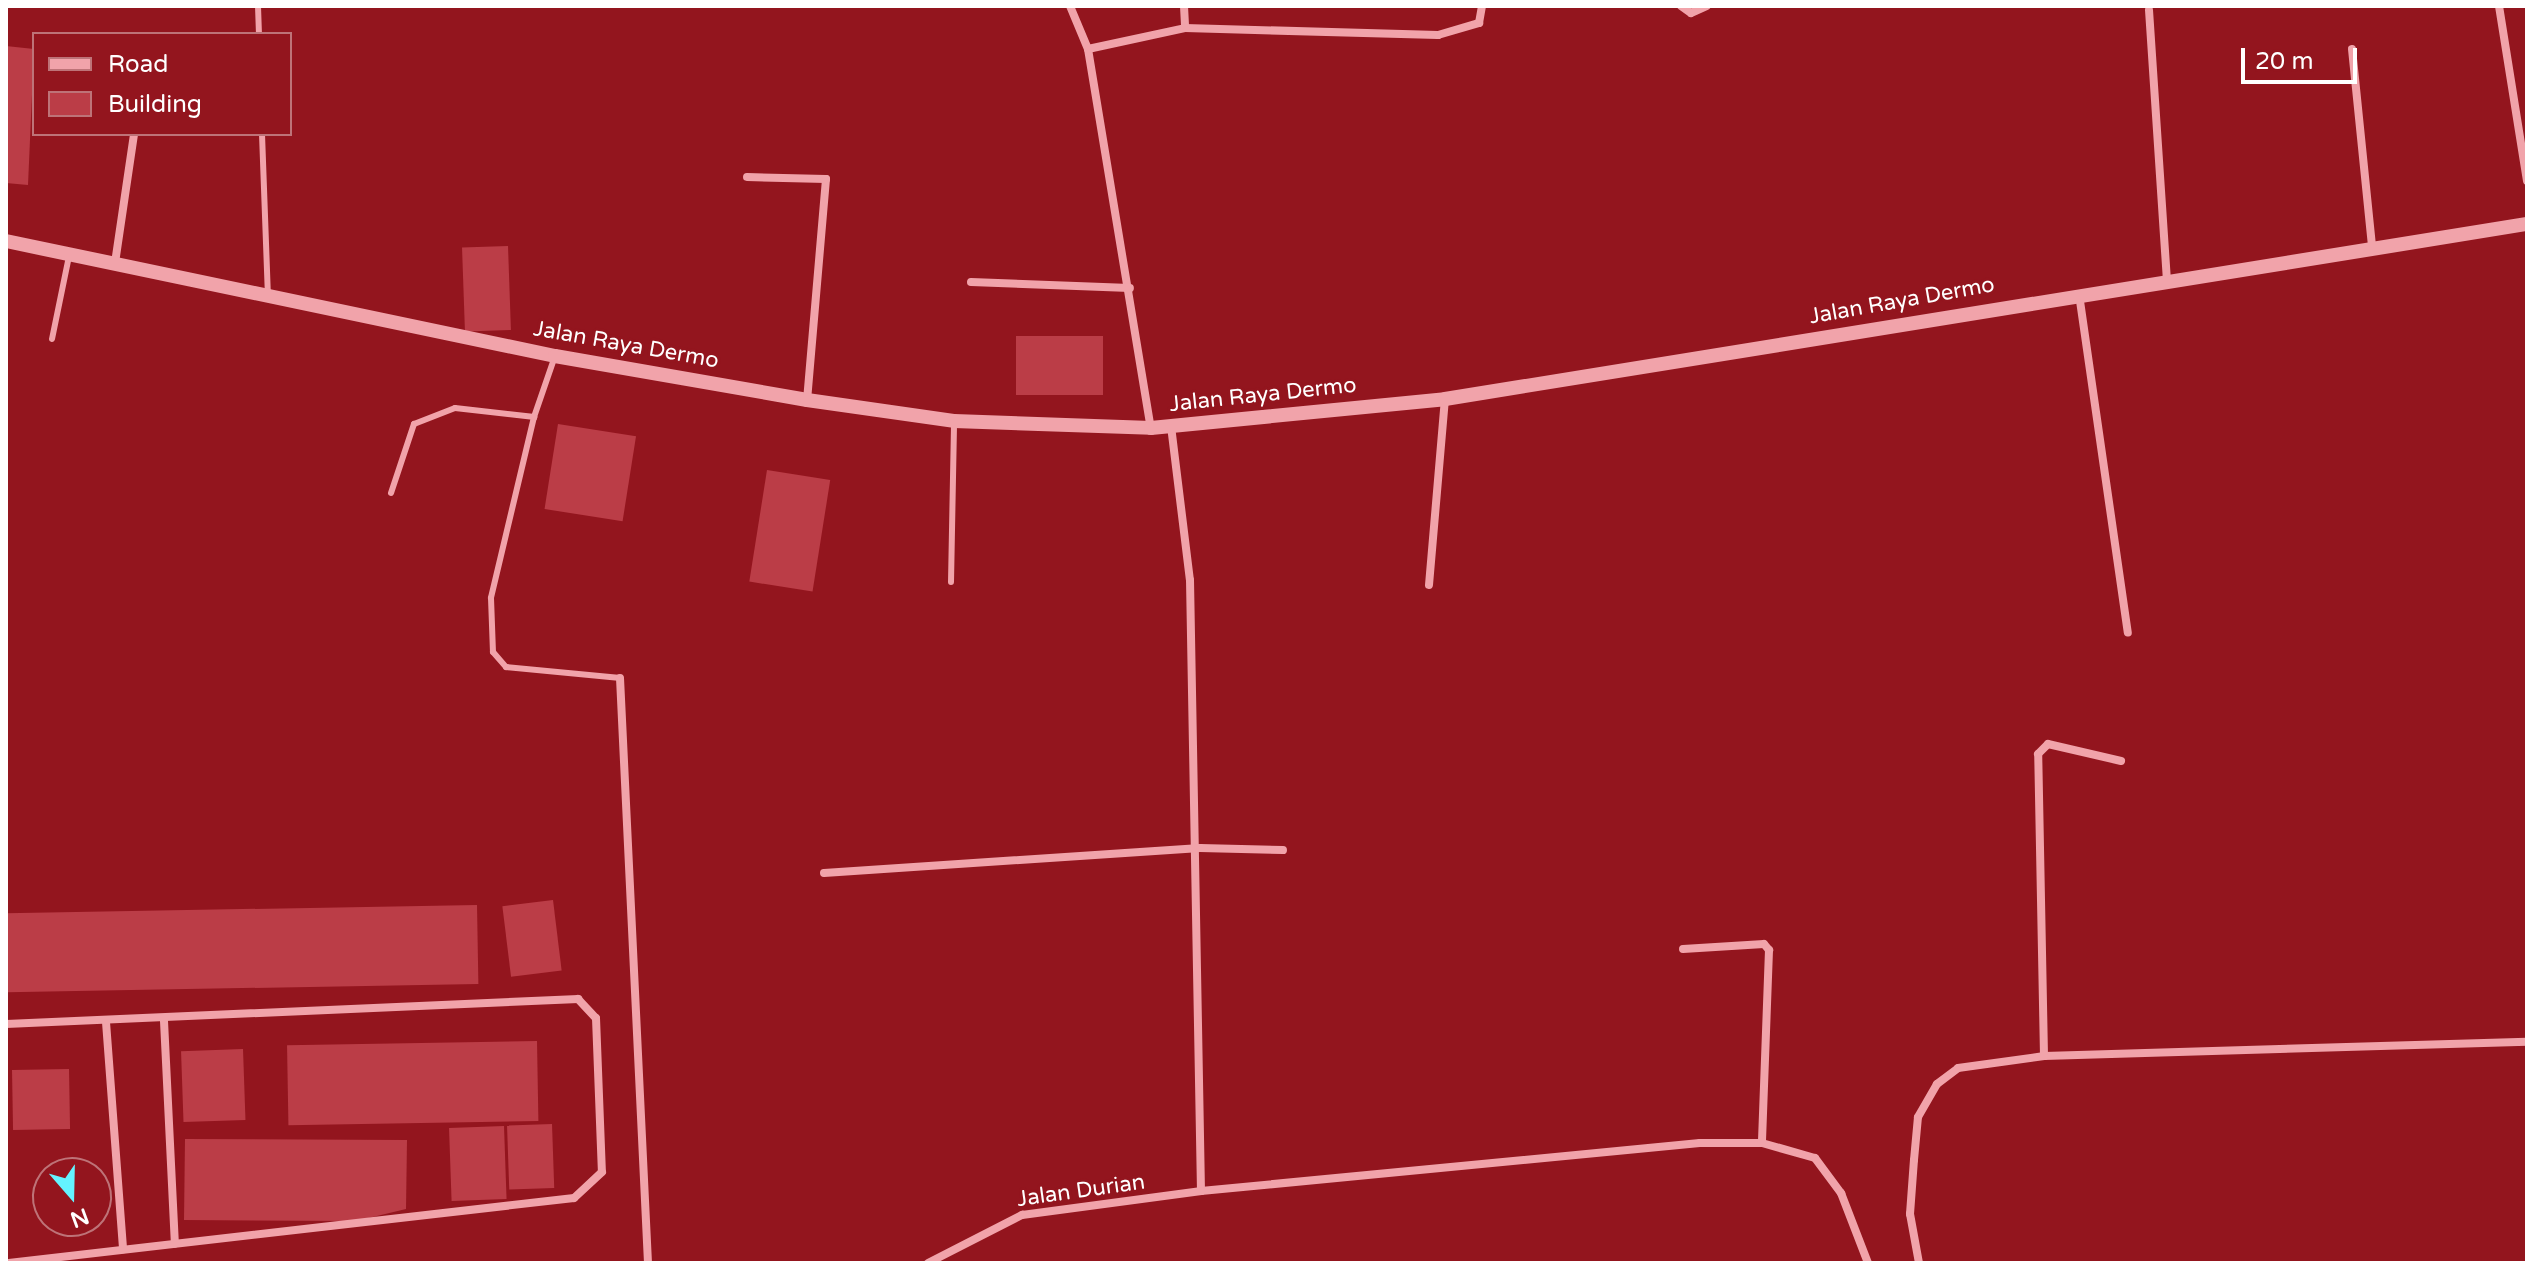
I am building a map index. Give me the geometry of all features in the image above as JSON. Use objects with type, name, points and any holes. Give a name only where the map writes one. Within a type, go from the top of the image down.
[{"type":"street","points":[[1070,6],[1088,49],[1151,428]]},
{"type":"street","points":[[1184,6],[1185,28]]},
{"type":"street","points":[[1088,49],[1185,28],[1438,35],[1479,23],[1482,6]]},
{"type":"street","points":[[1681,6],[1691,13],[1707,6]]},
{"type":"street","points":[[2499,6],[2527,181]]},
{"type":"street","points":[[2149,10],[2167,279]]},
{"type":"street","points":[[2352,49],[2372,247]]},
{"type":"street","points":[[115,263],[134,136]]},
{"type":"street","points":[[747,177],[826,179],[807,400]]},
{"type":"street","name":"Jalan Raya Dermo","points":[[6,241],[555,356],[807,400],[954,421],[1151,428],[1445,399],[2079,293],[2527,224]]},
{"type":"street","points":[[971,282],[1130,288]]},
{"type":"street","points":[[2079,293],[2128,632]]},
{"type":"street","points":[[1429,585],[1445,399]]},
{"type":"street","points":[[1171,426],[1190,580],[1200,848],[1201,1191]]},
{"type":"street","points":[[620,678],[625,852],[648,1263]]},
{"type":"street","points":[[2044,1056],[2038,754],[2048,744],[2077,747],[2121,761]]},
{"type":"street","points":[[824,873],[1200,848],[1283,850]]},
{"type":"street","points":[[1683,949],[1764,944],[1769,950],[1762,1143]]},
{"type":"street","points":[[6,1024],[164,1021],[578,999],[596,1018],[602,1172],[574,1198],[9,1263]]},
{"type":"street","points":[[164,1021],[175,1244]]},
{"type":"street","points":[[106,1022],[123,1249]]},
{"type":"street","points":[[1919,1263],[1910,1214],[1918,1117],[1937,1084],[1958,1068],[2044,1056],[2527,1042]]},
{"type":"street","name":"Jalan Durian","points":[[928,1263],[1022,1215],[1201,1191],[1700,1143],[1762,1143],[1806,1155],[1841,1193],[1868,1263]]},
{"type":"lane","points":[[258,6],[259,32]]},
{"type":"lane","points":[[262,136],[268,297]]},
{"type":"lane","points":[[52,339],[69,256]]},
{"type":"lane","points":[[555,356],[534,417],[491,598],[493,652],[506,667],[620,678]]},
{"type":"lane","points":[[391,493],[422,418],[455,408],[534,417]]},
{"type":"lane","points":[[951,582],[954,421]]},
{"type":"building","points":[[6,46],[32,49],[32,94],[28,185],[6,183]]},
{"type":"building","points":[[508,246],[511,330],[465,332],[462,248]]},
{"type":"building","points":[[1016,336],[1103,336],[1103,395],[1016,395]]},
{"type":"building","points":[[558,424],[636,436],[623,521],[545,509]]},
{"type":"building","points":[[767,470],[830,480],[813,592],[749,582]]},
{"type":"building","points":[[553,900],[562,970],[511,977],[502,906]]},
{"type":"building","points":[[477,905],[478,984],[7,992],[6,913]]},
{"type":"building","points":[[537,1041],[538,1121],[288,1125],[287,1045]]},
{"type":"building","points":[[243,1049],[245,1120],[184,1122],[181,1051]]},
{"type":"building","points":[[69,1069],[70,1129],[13,1130],[12,1070]]},
{"type":"building","points":[[552,1124],[554,1188],[509,1190],[507,1126]]},
{"type":"building","points":[[504,1126],[507,1199],[452,1201],[449,1128]]},
{"type":"building","points":[[185,1139],[407,1140],[406,1209],[356,1221],[184,1220]]}]
